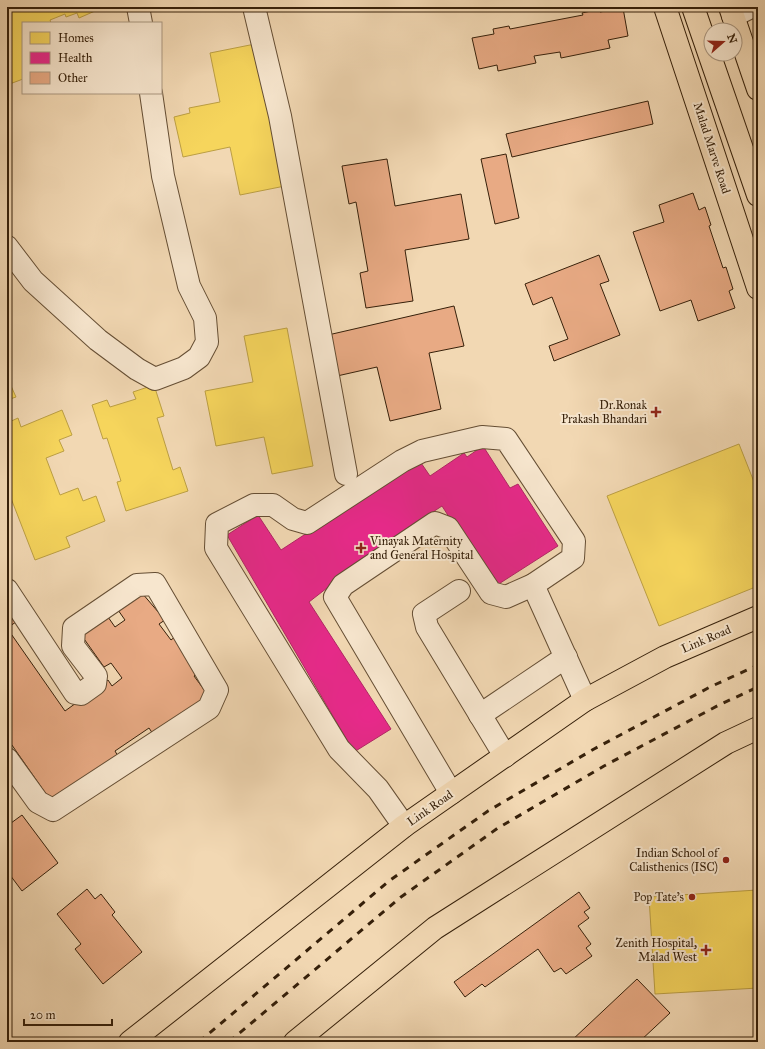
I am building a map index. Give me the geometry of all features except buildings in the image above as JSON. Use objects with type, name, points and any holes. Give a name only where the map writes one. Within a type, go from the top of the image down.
[{"type":"main road","name":"Malad Marve Road","points":[[665,7],[758,288]]},
{"type":"main road","points":[[694,7],[758,195]]},
{"type":"main road","points":[[738,10],[758,89]]},
{"type":"main road","name":"Link Road","points":[[130,1042],[404,826],[586,700],[665,657],[758,617]]},
{"type":"main road","points":[[295,1042],[435,928],[726,743],[758,728]]},
{"type":"street","points":[[138,7],[141,22]]},
{"type":"street","points":[[254,7],[280,116],[346,474]]},
{"type":"street","points":[[7,247],[34,281],[98,340],[137,369],[156,379],[184,368],[199,357],[207,342],[205,318],[189,286],[163,176],[151,94]]},
{"type":"street","points":[[404,826],[378,789],[339,750],[216,548],[217,524],[254,505],[273,505],[293,520],[307,523],[402,461],[422,451],[482,437],[506,438],[574,541],[573,558],[533,585],[506,597],[491,593],[448,528],[435,524],[343,585],[335,597],[451,793]]},
{"type":"street","points":[[7,590],[75,693],[81,694],[95,684],[96,676],[73,646],[74,628],[137,585],[155,584],[217,690],[209,708],[53,810],[38,802],[7,759]]},
{"type":"street","points":[[533,585],[586,700]]},
{"type":"street","points":[[459,591],[424,614],[426,626],[505,756]]},
{"type":"street","points":[[480,715],[566,657]]},
{"type":"railway","points":[[199,1042],[389,881],[488,811],[594,749],[710,687],[758,665]]},
{"type":"railway","points":[[229,1042],[401,897],[498,828],[604,766],[719,705],[758,687]]},
{"type":"place","name":"Dr.Ronak Prakash Bhandari","points":[[656,412]]},
{"type":"place","name":"Vinayak Maternity and General Hospital","points":[[361,548]]},
{"type":"place","name":"Indian School of Calisthenics (ISC)","points":[[726,860]]},
{"type":"place","name":"Pop Tate's","points":[[692,897]]},
{"type":"place","name":"Zenith Hospital, Malad West","points":[[706,950]]}]
